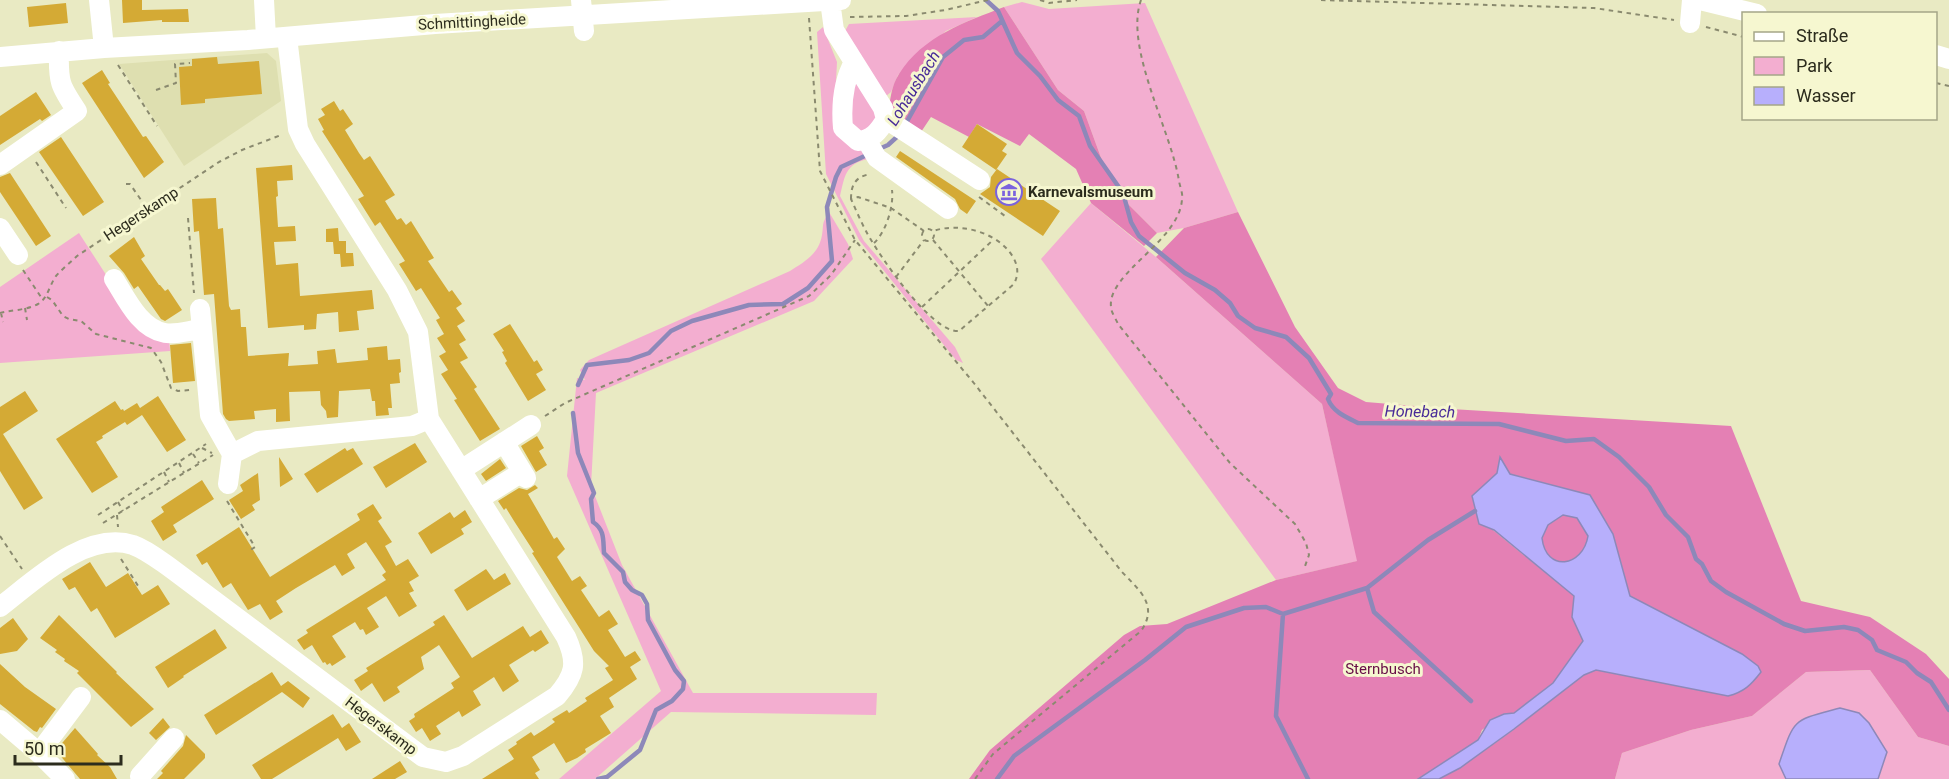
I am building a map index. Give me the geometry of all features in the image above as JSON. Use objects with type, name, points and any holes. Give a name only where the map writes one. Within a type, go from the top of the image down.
[{"type":"street","points":[[99,0],[110,48]]},
{"type":"street","points":[[264,0],[266,38]]},
{"type":"street","name":"Schmittingheide","points":[[0,57],[413,26],[582,16],[831,9],[841,0]]},
{"type":"street","points":[[1690,23],[1692,0]]},
{"type":"street","points":[[1700,0],[1749,12]]},
{"type":"street","points":[[831,9],[834,30],[884,108],[889,121],[980,180]]},
{"type":"street","name":"Hegerskamp","points":[[0,607],[72,555],[91,545],[119,542],[147,551],[423,757],[446,762],[463,756],[557,696],[568,684],[574,668],[573,652],[566,637],[429,419],[418,332],[397,290],[305,144],[298,129],[287,37]]},
{"type":"street","points":[[0,165],[77,111],[60,85],[59,51]]},
{"type":"street","points":[[854,62],[846,76],[842,114],[843,128],[871,154],[948,209]]},
{"type":"street","points":[[871,154],[879,131],[889,121]]},
{"type":"street","points":[[0,228],[18,255]]},
{"type":"street","points":[[114,279],[137,315],[158,330],[166,333],[201,319],[210,415],[223,454],[228,484]]},
{"type":"street","points":[[223,454],[258,441],[412,426],[429,419]]},
{"type":"street","points":[[461,470],[531,425]]},
{"type":"street","points":[[479,499],[522,476],[504,442]]},
{"type":"street","points":[[39,753],[81,697]]},
{"type":"street","points":[[0,720],[39,753],[64,779]]},
{"type":"street","points":[[140,778],[174,738]]},
{"type":"path","points":[[831,9],[906,16],[988,0]]},
{"type":"path","points":[[1040,0],[1049,3],[1077,0]]},
{"type":"path","points":[[1141,0],[1137,21],[1142,62],[1176,162],[1182,200],[1176,219],[1169,229],[1113,293],[1111,307],[1118,324],[1230,463],[1295,524],[1306,543],[1309,555],[1304,569]]},
{"type":"path","points":[[1321,0],[1594,8],[1690,23],[1742,37]]},
{"type":"path","points":[[809,18],[820,171],[825,185],[855,240],[973,382],[1122,572],[1143,595],[1148,605],[1146,624],[1141,631],[993,754],[975,779]]},
{"type":"path","points":[[110,48],[157,126]]},
{"type":"path","points":[[156,90],[176,83],[175,64],[189,63]]},
{"type":"path","name":"Hegerskamp","points":[[0,313],[25,308],[43,300],[58,273],[77,256],[219,162],[242,150],[298,129]]},
{"type":"path","points":[[26,147],[66,207]]},
{"type":"path","points":[[871,154],[861,176],[851,188],[851,199],[873,243],[896,277],[921,307],[946,329],[959,331],[1004,294],[1017,277],[1017,266],[1004,244],[982,233],[964,228],[924,231]]},
{"type":"path","points":[[980,180],[972,192],[1005,216]]},
{"type":"path","points":[[126,184],[130,184],[148,210]]},
{"type":"path","points":[[873,243],[880,236],[891,208],[892,188]]},
{"type":"path","points":[[851,199],[858,196],[891,208],[924,231]]},
{"type":"path","points":[[188,218],[194,302],[201,319]]},
{"type":"path","points":[[896,277],[924,240],[924,231]]},
{"type":"path","points":[[933,231],[935,234],[933,240]]},
{"type":"path","points":[[921,307],[994,239]]},
{"type":"path","points":[[531,425],[565,403],[809,296],[831,275],[855,240]]},
{"type":"path","points":[[924,240],[927,242],[933,240]]},
{"type":"path","points":[[933,240],[988,306]]},
{"type":"path","points":[[18,255],[18,262],[43,300]]},
{"type":"path","points":[[46,297],[52,300],[63,316],[81,321],[96,334],[151,348],[161,362],[168,384],[175,391],[208,388]]},
{"type":"path","points":[[25,308],[27,320]]},
{"type":"path","points":[[0,313],[3,322]]},
{"type":"path","points":[[98,514],[202,448],[223,454]]},
{"type":"path","points":[[104,523],[198,464],[193,454]]},
{"type":"path","points":[[178,463],[184,473]]},
{"type":"path","points":[[164,472],[170,482]]},
{"type":"path","points":[[228,484],[226,499],[255,547],[252,549],[249,546]]},
{"type":"path","points":[[118,502],[123,511]]},
{"type":"path","points":[[0,536],[32,583]]},
{"type":"path","points":[[119,542],[120,558],[140,589]]},
{"type":"shaded area","points":[[267,53],[276,61],[281,101],[184,166],[119,64]]},
{"type":"green space","points":[[1022,2],[1049,9],[1145,3],[1238,212],[1184,228],[1157,233],[1128,204],[1104,166],[1084,111],[1058,90],[1004,7]]},
{"type":"green space","points":[[1004,7],[1058,90],[1084,111],[1104,166],[1128,204],[1157,233],[1144,246],[1091,203],[1076,169],[1029,134],[1020,146],[977,124],[969,137],[931,117],[919,135],[888,115],[896,79],[920,50],[946,32]]},
{"type":"green space","points":[[977,17],[946,31],[898,75],[891,92],[886,96],[845,31],[849,24]]},
{"type":"green space","points":[[823,27],[837,62],[834,121],[865,147],[868,159],[850,168],[840,196],[864,241],[955,347],[963,363],[956,360],[859,240],[826,174],[817,32]]},
{"type":"green space","points":[[855,77],[877,111],[875,122],[860,136],[848,127]]},
{"type":"green space","points":[[1091,203],[1156,257],[1322,404],[1358,561],[1276,580],[1041,259]]},
{"type":"green space","points":[[829,212],[848,244],[853,259],[814,301],[596,393],[591,486],[622,565],[693,693],[877,693],[876,715],[671,712],[595,779],[559,779],[661,691],[567,476],[577,378],[585,380],[580,370],[589,360],[790,271],[810,257],[818,247]]},
{"type":"green space","name":"Sternbusch","points":[[1238,212],[1295,327],[1338,388],[1366,402],[1731,426],[1801,601],[1870,617],[1926,654],[1949,679],[1949,746],[1918,737],[1870,670],[1806,672],[1752,716],[1691,730],[1622,753],[1615,779],[1439,779],[1495,743],[1584,675],[1596,670],[1728,696],[1742,654],[1630,596],[1613,534],[1590,495],[1510,474],[1500,458],[1497,473],[1472,496],[1479,524],[1493,530],[1574,596],[1572,617],[1584,641],[1553,683],[1514,713],[1504,714],[1482,730],[1478,740],[1418,779],[969,779],[990,750],[1124,635],[1140,626],[1167,624],[1276,580],[1357,561],[1322,404],[1156,257],[1184,228]]},
{"type":"green space","points":[[79,233],[134,318],[169,338],[170,351],[0,363],[0,287]]},
{"type":"green space","points":[[1563,515],[1577,518],[1588,536],[1579,554],[1565,562],[1550,557],[1542,538],[1548,525]]},
{"type":"green space","points":[[1870,670],[1918,737],[1949,746],[1949,779],[1615,779],[1622,753],[1691,730],[1752,716],[1806,672]]},
{"type":"water","points":[[1500,457],[1510,474],[1590,495],[1613,534],[1630,596],[1742,654],[1758,666],[1761,672],[1754,681],[1728,696],[1596,670],[1584,675],[1460,768],[1439,779],[1418,779],[1478,740],[1490,720],[1504,714],[1514,713],[1553,683],[1583,641],[1572,617],[1574,596],[1494,530],[1479,524],[1472,496],[1497,473]],"holes":[[[1563,515],[1577,518],[1588,536],[1585,546],[1579,554],[1565,562],[1550,557],[1542,538],[1548,525]]]},
{"type":"water","points":[[1840,708],[1859,713],[1869,723],[1887,752],[1878,779],[1786,779],[1779,764],[1793,729],[1804,719]]},
{"type":"building","points":[[122,0],[142,0],[142,10],[188,9],[189,22],[162,22],[162,20],[123,23]]},
{"type":"building","points":[[66,3],[68,23],[29,27],[27,7]]},
{"type":"building","points":[[217,57],[218,64],[259,61],[262,94],[205,99],[205,103],[181,105],[179,67],[192,66],[192,59]]},
{"type":"building","points":[[102,70],[110,83],[108,84],[143,137],[146,136],[164,162],[144,178],[82,83]]},
{"type":"building","points":[[36,92],[51,115],[42,121],[40,119],[0,145],[0,116]]},
{"type":"building","points":[[334,101],[340,111],[343,109],[353,124],[345,130],[359,153],[364,160],[370,156],[395,195],[385,201],[397,220],[401,218],[406,225],[411,221],[434,258],[428,261],[449,292],[452,290],[462,304],[456,308],[465,321],[457,326],[466,340],[459,344],[468,358],[460,362],[477,387],[474,389],[500,429],[480,441],[454,400],[457,399],[441,374],[448,370],[439,356],[446,352],[437,338],[444,334],[436,320],[440,318],[421,288],[416,291],[399,264],[405,261],[380,222],[375,226],[358,199],[364,196],[322,131],[324,130],[318,119],[325,115],[321,109]]},
{"type":"building","points":[[977,124],[1007,144],[1002,151],[1007,154],[996,170],[962,147]]},
{"type":"building","points":[[61,137],[104,202],[83,216],[39,152]]},
{"type":"building","points":[[900,151],[976,201],[967,214],[960,209],[955,199],[896,157]]},
{"type":"building","points":[[292,165],[293,180],[277,181],[278,196],[276,197],[278,227],[295,226],[296,241],[274,242],[276,265],[298,263],[300,296],[372,290],[374,309],[357,311],[359,330],[339,332],[338,312],[317,314],[316,329],[304,330],[304,325],[268,328],[256,168]]},
{"type":"building","points":[[997,169],[1060,211],[1043,236],[980,194],[990,187],[991,177]]},
{"type":"building","points":[[10,173],[51,236],[36,246],[0,192],[0,177]]},
{"type":"building","points":[[216,198],[218,229],[223,228],[229,306],[231,310],[240,309],[241,327],[246,327],[248,356],[289,353],[288,366],[318,364],[317,351],[335,349],[337,363],[368,360],[367,348],[387,346],[388,360],[400,359],[401,372],[399,373],[400,383],[390,384],[392,408],[388,408],[389,415],[376,416],[375,401],[372,401],[370,389],[339,391],[338,417],[327,418],[326,411],[321,405],[320,391],[289,392],[290,421],[276,422],[276,409],[254,411],[255,419],[229,421],[226,419],[223,414],[214,294],[204,295],[199,231],[194,232],[192,199]]},
{"type":"building","points":[[338,228],[339,241],[346,241],[346,253],[353,253],[354,266],[341,267],[340,254],[334,254],[333,242],[326,242],[326,229]]},
{"type":"building","points":[[134,237],[145,256],[141,259],[159,285],[165,291],[168,289],[182,310],[165,321],[161,319],[138,286],[134,289],[109,256]]},
{"type":"building","points":[[510,324],[534,362],[537,360],[543,370],[536,374],[546,390],[528,401],[505,363],[507,361],[502,352],[504,351],[493,334]]},
{"type":"building","points":[[191,343],[195,381],[173,383],[170,345]]},
{"type":"building","points":[[25,391],[38,411],[3,434],[43,498],[24,510],[0,471],[0,407]]},
{"type":"building","points":[[158,396],[186,440],[167,452],[142,415],[127,425],[125,422],[96,442],[118,477],[92,493],[56,439],[115,401],[124,411],[137,403],[140,408]]},
{"type":"building","points":[[537,436],[544,448],[539,451],[547,465],[536,472],[521,446]]},
{"type":"building","points":[[415,443],[427,462],[386,488],[373,467]]},
{"type":"building","points":[[345,448],[347,451],[353,448],[363,464],[317,493],[304,474]]},
{"type":"building","points":[[279,457],[293,479],[280,487]]},
{"type":"building","points":[[500,459],[506,468],[486,481],[481,474]]},
{"type":"building","points":[[258,473],[260,500],[252,505],[255,510],[241,519],[229,500],[243,491],[240,485]]},
{"type":"building","points":[[202,480],[214,499],[173,525],[177,532],[163,541],[151,521],[164,512],[161,507]]},
{"type":"building","points":[[535,485],[538,488],[528,494],[554,539],[557,537],[565,549],[557,557],[572,581],[580,576],[587,586],[581,590],[599,617],[609,610],[618,624],[608,630],[625,657],[635,651],[641,660],[630,667],[637,679],[609,698],[614,707],[600,716],[611,733],[585,749],[586,752],[566,763],[554,743],[532,757],[540,770],[535,773],[539,779],[482,779],[514,759],[508,750],[517,744],[516,742],[531,732],[534,736],[545,729],[555,722],[552,719],[567,710],[569,713],[587,701],[585,698],[613,680],[605,668],[609,666],[594,651],[506,508],[504,510],[498,501],[519,488],[527,490]]},
{"type":"building","points":[[373,504],[382,518],[378,521],[392,542],[385,546],[396,566],[408,559],[419,576],[409,582],[414,591],[409,593],[417,606],[399,617],[386,596],[367,608],[379,627],[366,635],[355,622],[332,636],[346,657],[332,666],[330,663],[327,665],[323,663],[312,645],[304,650],[297,640],[308,633],[306,630],[386,580],[382,575],[386,572],[366,542],[347,554],[355,568],[342,576],[335,565],[296,588],[276,601],[283,612],[270,620],[260,604],[248,610],[231,583],[223,588],[207,562],[202,565],[196,555],[239,527],[270,577],[360,520],[357,514]]},
{"type":"building","points":[[465,510],[472,522],[461,529],[464,534],[431,554],[418,533],[450,512],[454,518]]},
{"type":"building","points":[[90,562],[106,587],[128,573],[142,595],[158,585],[170,604],[115,638],[97,608],[91,612],[75,587],[69,590],[62,579]]},
{"type":"building","points":[[486,569],[494,580],[505,573],[511,584],[467,611],[454,590]]},
{"type":"building","points":[[59,615],[154,709],[131,727],[77,673],[79,671],[64,661],[65,659],[55,652],[57,650],[40,638]]},
{"type":"building","points":[[444,615],[472,658],[523,626],[530,637],[541,630],[549,643],[509,665],[519,681],[503,692],[494,677],[473,691],[481,705],[462,717],[459,711],[436,726],[441,734],[430,741],[422,728],[416,732],[409,721],[415,717],[414,714],[454,688],[451,683],[460,677],[439,645],[421,657],[424,669],[397,687],[400,692],[384,702],[372,683],[361,691],[354,680],[368,671],[366,668],[435,625],[433,622]]},
{"type":"building","points":[[13,618],[28,639],[17,651],[0,654],[0,628]]},
{"type":"building","points":[[215,629],[227,648],[168,688],[155,667]]},
{"type":"building","points":[[0,664],[25,687],[56,709],[37,732],[0,704]]},
{"type":"building","points":[[272,672],[281,686],[288,681],[310,698],[303,708],[282,692],[216,735],[204,715]]},
{"type":"building","points":[[333,714],[342,728],[349,723],[361,742],[346,751],[338,738],[272,779],[261,779],[252,765]]},
{"type":"building","points":[[163,718],[170,727],[156,740],[149,733]]},
{"type":"building","points":[[75,728],[110,767],[117,779],[80,779],[58,753],[57,749]]},
{"type":"building","points":[[186,735],[205,754],[205,758],[184,779],[157,779],[163,773],[161,771],[183,746]]},
{"type":"building","points":[[400,761],[407,772],[395,779],[372,779]]},
{"type":"waterway","name":"Honebach","points":[[986,0],[998,11],[1017,53],[1040,76],[1058,100],[1079,116],[1090,146],[1123,193],[1131,222],[1139,236],[1185,273],[1215,290],[1230,303],[1238,316],[1255,328],[1286,337],[1309,358],[1331,394],[1328,399],[1330,404],[1340,414],[1358,423],[1499,424],[1566,441],[1594,439],[1619,457],[1649,487],[1666,515],[1688,537],[1696,559],[1702,564],[1711,581],[1726,592],[1784,624],[1805,631],[1844,627],[1858,630],[1872,640],[1877,650],[1906,662],[1931,682],[1949,710]]},
{"type":"waterway","name":"Lohausbach","points":[[905,125],[943,57],[964,40],[983,37],[1002,21]]},
{"type":"waterway","name":"Lohausbach","points":[[879,149],[888,145],[899,135]]},
{"type":"waterway","name":"Lohausbach","points":[[578,385],[587,365],[629,360],[649,353],[671,331],[692,321],[749,305],[783,304],[808,288],[832,261],[827,207],[836,177],[841,167],[869,154]]},
{"type":"waterway","name":"Lohausbach","points":[[573,413],[578,453],[594,493],[591,499],[593,522],[601,532],[604,553],[623,572],[625,582],[632,590],[642,595],[647,604],[648,620],[675,670],[684,681],[683,689],[672,701],[656,710],[640,750],[607,777],[598,779]]},
{"type":"waterway","points":[[997,779],[1014,756],[1145,660],[1186,627],[1244,608],[1266,607],[1283,614],[1367,588],[1428,540],[1475,511]]},
{"type":"waterway","points":[[1367,588],[1374,612],[1471,701]]},
{"type":"waterway","points":[[1283,614],[1276,716],[1308,779]]},
{"type":"place","name":"Karnevalsmuseum","points":[[1009,192]]}]
